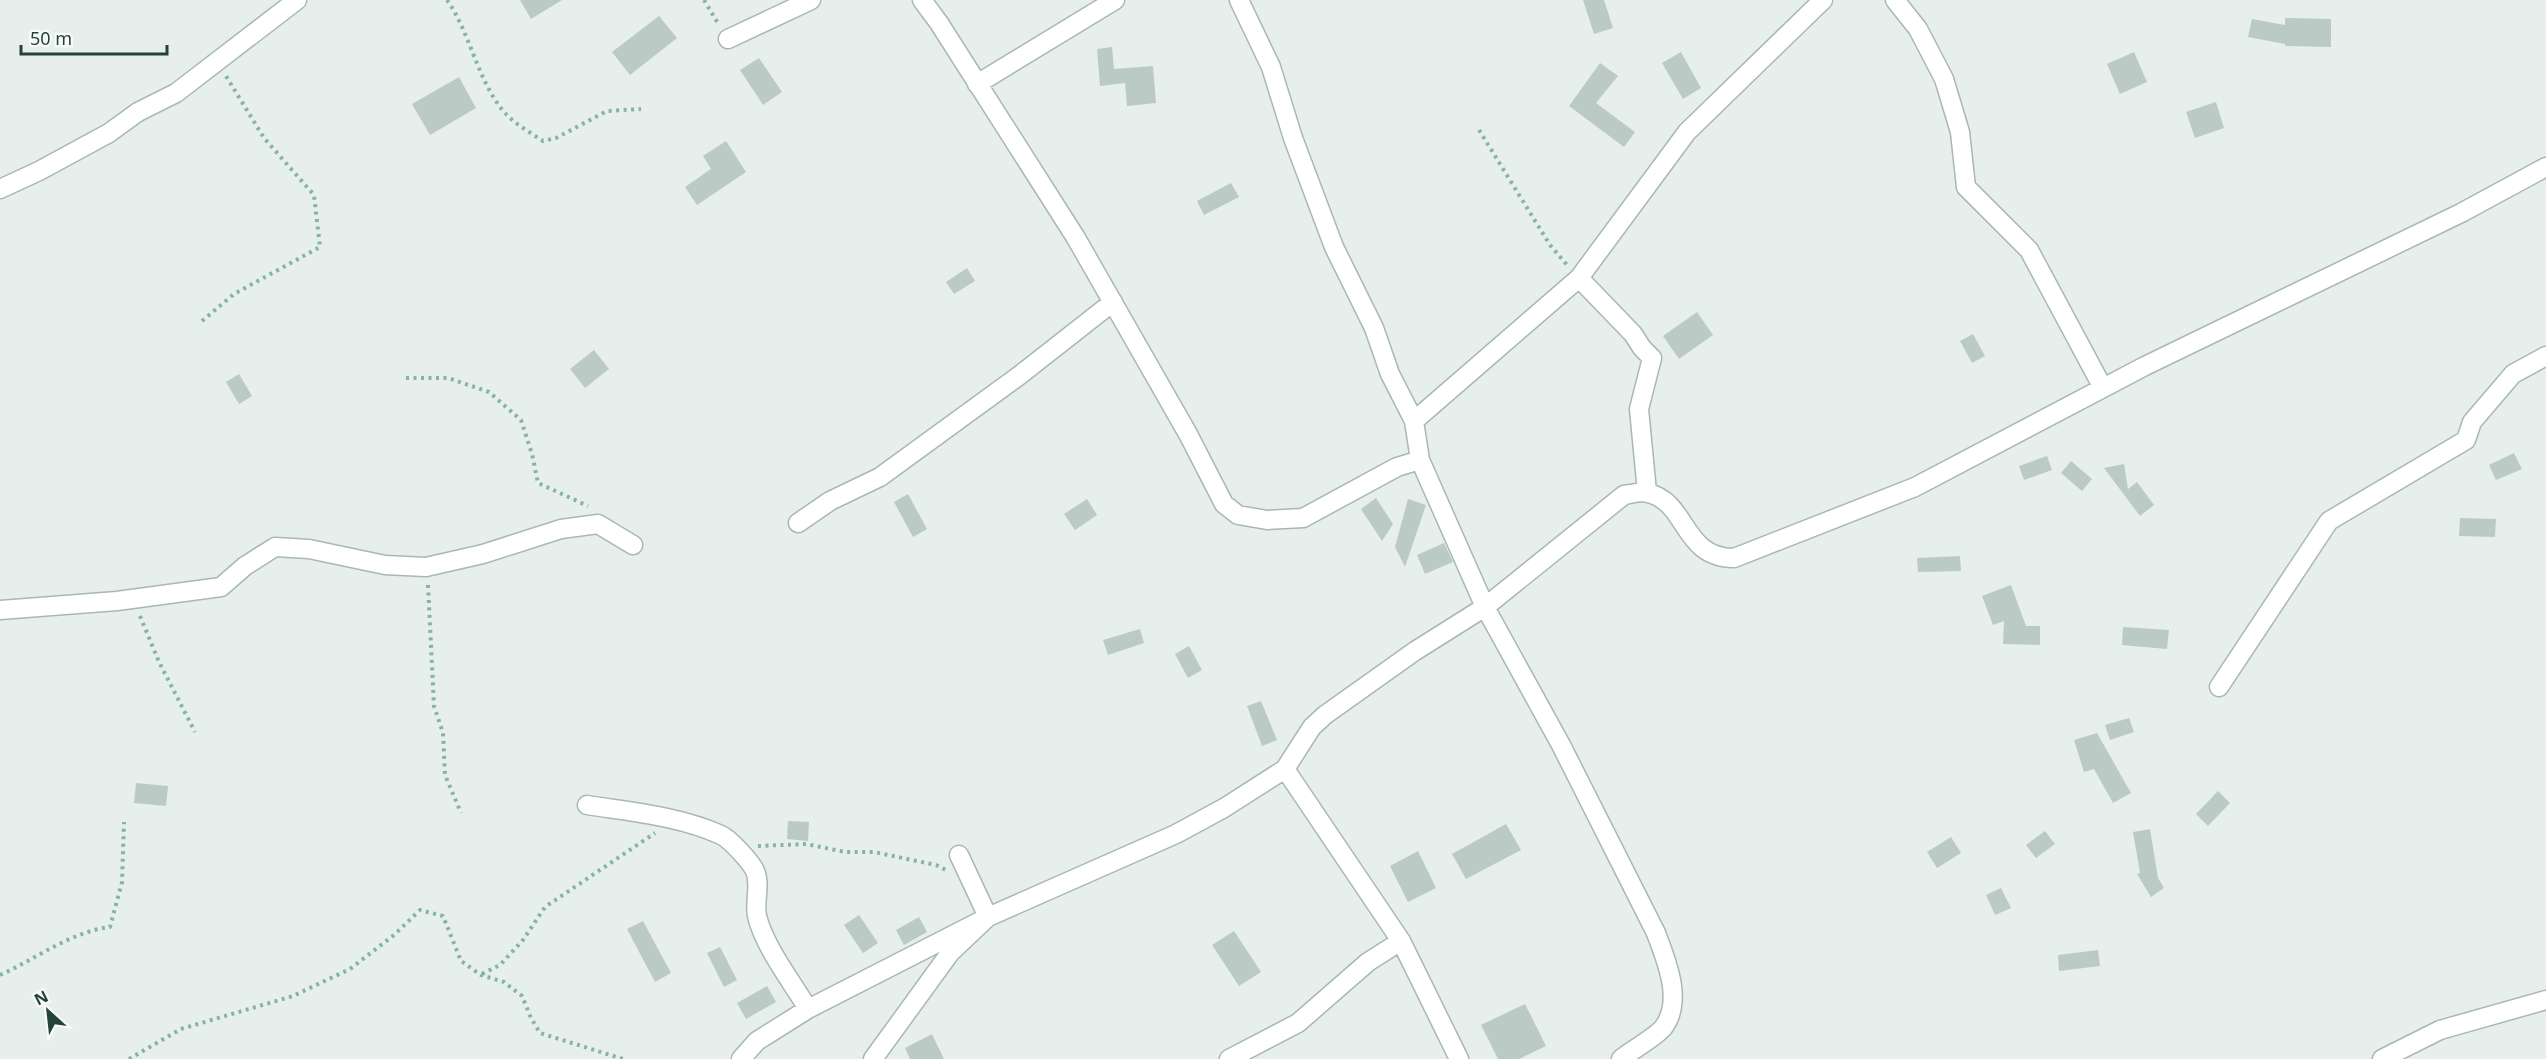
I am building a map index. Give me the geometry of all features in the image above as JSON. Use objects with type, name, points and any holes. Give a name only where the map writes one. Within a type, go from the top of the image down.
[{"type":"street","points":[[0,189],[39,171],[109,133],[138,112],[176,93],[297,0]]},
{"type":"street","points":[[728,39],[811,0]]},
{"type":"street","points":[[922,0],[1048,193],[1188,434],[1224,504],[1238,516],[1266,520],[1303,518],[1397,467],[1420,460]]},
{"type":"street","points":[[977,84],[1115,0]]},
{"type":"street","points":[[1239,0],[1271,67],[1293,138],[1334,247],[1374,328],[1390,374],[1414,421],[1420,460],[1485,607],[1562,745],[1656,933],[1666,960],[1673,1002],[1663,1028],[1621,1059]]},
{"type":"street","points":[[1414,421],[1579,278],[1687,132],[1823,0]]},
{"type":"street","points":[[1896,0],[1918,29],[1944,79],[1960,132],[1966,187],[2029,250],[2103,388]]},
{"type":"street","points":[[741,1059],[757,1041],[808,1009],[988,917],[1176,834],[1224,808],[1285,769],[1312,727],[1325,715],[1415,651],[1485,607],[1624,495],[1647,492],[1665,500],[1699,546],[1710,555],[1734,558],[1915,487],[2103,388],[2461,213],[2546,167]]},
{"type":"street","points":[[1579,278],[1633,334],[1652,358],[1639,408],[1647,492]]},
{"type":"street","points":[[798,523],[830,501],[888,471],[1020,375],[1113,302]]},
{"type":"street","points":[[2218,687],[2329,521],[2466,440],[2472,422],[2513,374],[2546,356]]},
{"type":"street","points":[[0,610],[133,598],[220,587],[245,566],[275,547],[309,549],[385,565],[426,567],[483,554],[561,529],[598,524],[633,545]]},
{"type":"street","points":[[1285,769],[1401,941],[1460,1059]]},
{"type":"street","points":[[587,805],[673,819],[723,836],[756,873],[755,901],[758,919],[767,940],[808,1009]]},
{"type":"street","points":[[959,855],[988,917]]},
{"type":"street","points":[[873,1059],[950,953],[988,917]]},
{"type":"street","points":[[1228,1059],[1298,1023],[1368,962],[1401,941]]},
{"type":"street","points":[[2382,1059],[2440,1030],[2546,1000]]},
{"type":"path","points":[[447,0],[454,10],[475,61],[506,113],[543,141],[556,138],[608,111],[641,109]]},
{"type":"path","points":[[704,0],[728,39]]},
{"type":"path","points":[[202,321],[234,294],[320,247],[314,195],[264,138],[245,111],[218,62]]},
{"type":"path","points":[[1479,130],[1550,245],[1579,278]]},
{"type":"path","points":[[406,378],[448,378],[489,392],[521,420],[538,483],[591,507]]},
{"type":"path","points":[[426,567],[434,706],[443,733],[445,775],[461,813]]},
{"type":"path","points":[[133,598],[159,662],[195,732]]},
{"type":"path","points":[[481,975],[500,965],[523,940],[545,907],[633,849],[673,819]]},
{"type":"path","points":[[0,975],[25,964],[64,941],[99,928],[110,927],[122,882],[124,822]]},
{"type":"path","points":[[723,836],[761,846],[807,844],[845,852],[874,852],[936,866],[971,882]]},
{"type":"path","points":[[129,1059],[181,1029],[283,999],[350,969],[394,935],[420,910],[443,916],[461,961],[481,975],[504,982],[522,996],[540,1033],[623,1059]]},
{"type":"building","points":[[520,0],[562,0],[531,19]]},
{"type":"building","points":[[1583,0],[1604,0],[1613,28],[1594,34]]},
{"type":"building","points":[[659,16],[677,38],[630,75],[612,52]]},
{"type":"building","points":[[2285,18],[2331,19],[2331,47],[2285,46],[2285,44],[2248,37],[2252,19],[2285,25]]},
{"type":"building","points":[[1112,47],[1114,69],[1153,66],[1156,103],[1127,106],[1125,83],[1100,86],[1097,49]]},
{"type":"building","points":[[1681,52],[1701,88],[1683,99],[1662,63]]},
{"type":"building","points":[[2134,52],[2147,82],[2120,94],[2107,64]]},
{"type":"building","points":[[759,58],[782,92],[763,105],[740,70]]},
{"type":"building","points":[[1600,63],[1618,76],[1596,103],[1635,132],[1624,147],[1569,106]]},
{"type":"building","points":[[459,77],[476,108],[430,135],[412,104]]},
{"type":"building","points":[[2216,102],[2224,128],[2195,138],[2186,112]]},
{"type":"building","points":[[726,141],[746,172],[697,205],[685,187],[711,169],[703,156]]},
{"type":"building","points":[[1231,183],[1239,197],[1204,215],[1197,201]]},
{"type":"building","points":[[967,268],[975,281],[954,294],[946,282]]},
{"type":"building","points":[[1697,312],[1713,335],[1679,359],[1663,336]]},
{"type":"building","points":[[1973,334],[1985,356],[1972,363],[1960,341]]},
{"type":"building","points":[[594,350],[609,369],[585,388],[570,369]]},
{"type":"building","points":[[239,374],[252,396],[239,404],[226,382]]},
{"type":"building","points":[[2514,453],[2522,469],[2496,480],[2489,465]]},
{"type":"building","points":[[2047,456],[2052,470],[2024,480],[2019,466]]},
{"type":"building","points":[[2071,461],[2092,479],[2082,491],[2061,473]]},
{"type":"building","points":[[2124,464],[2128,489],[2137,482],[2154,505],[2140,516],[2104,468]]},
{"type":"building","points":[[908,494],[927,529],[913,537],[894,502]]},
{"type":"building","points":[[1376,498],[1393,524],[1382,541],[1361,509]]},
{"type":"building","points":[[1087,499],[1097,515],[1075,530],[1064,514]]},
{"type":"building","points":[[1408,499],[1426,505],[1405,567],[1395,547]]},
{"type":"building","points":[[2460,518],[2496,519],[2495,537],[2459,536]]},
{"type":"building","points":[[1444,543],[1453,562],[1425,574],[1417,555]]},
{"type":"building","points":[[1960,556],[1961,571],[1918,572],[1917,558]]},
{"type":"building","points":[[2011,585],[2026,626],[2040,626],[2040,645],[2003,644],[2004,621],[1993,625],[1982,596]]},
{"type":"building","points":[[2123,627],[2169,630],[2167,649],[2122,645]]},
{"type":"building","points":[[1140,629],[1144,643],[1108,655],[1103,640]]},
{"type":"building","points":[[1189,646],[1202,670],[1188,678],[1175,654]]},
{"type":"building","points":[[1261,701],[1277,740],[1262,746],[1247,706]]},
{"type":"building","points":[[2129,718],[2134,732],[2110,740],[2105,725]]},
{"type":"building","points":[[2097,733],[2131,793],[2113,803],[2094,769],[2084,772],[2074,740]]},
{"type":"building","points":[[136,783],[168,786],[166,806],[134,803]]},
{"type":"building","points":[[2218,791],[2230,803],[2208,826],[2196,814]]},
{"type":"building","points":[[788,821],[809,822],[808,841],[787,839]]},
{"type":"building","points":[[1506,824],[1521,850],[1466,879],[1452,854]]},
{"type":"building","points":[[2150,829],[2158,878],[2164,888],[2151,897],[2137,874],[2140,873],[2133,832]]},
{"type":"building","points":[[2045,831],[2055,844],[2036,858],[2026,845]]},
{"type":"building","points":[[1951,837],[1961,853],[1937,868],[1927,852]]},
{"type":"building","points":[[1418,851],[1436,888],[1408,902],[1390,866]]},
{"type":"building","points":[[2001,888],[2011,908],[1995,915],[1986,895]]},
{"type":"building","points":[[859,915],[878,943],[863,953],[844,925]]},
{"type":"building","points":[[919,917],[927,932],[904,945],[896,930]]},
{"type":"building","points":[[643,921],[671,973],[655,982],[627,929]]},
{"type":"building","points":[[1234,931],[1261,972],[1239,986],[1212,945]]},
{"type":"building","points":[[720,947],[737,980],[724,987],[707,953]]},
{"type":"building","points":[[2098,950],[2100,966],[2059,971],[2058,955]]},
{"type":"building","points":[[767,986],[776,1002],[746,1019],[737,1003]]},
{"type":"building","points":[[1525,1004],[1546,1046],[1519,1059],[1498,1059],[1481,1025]]},
{"type":"building","points":[[932,1034],[944,1059],[910,1059],[905,1048]]}]
